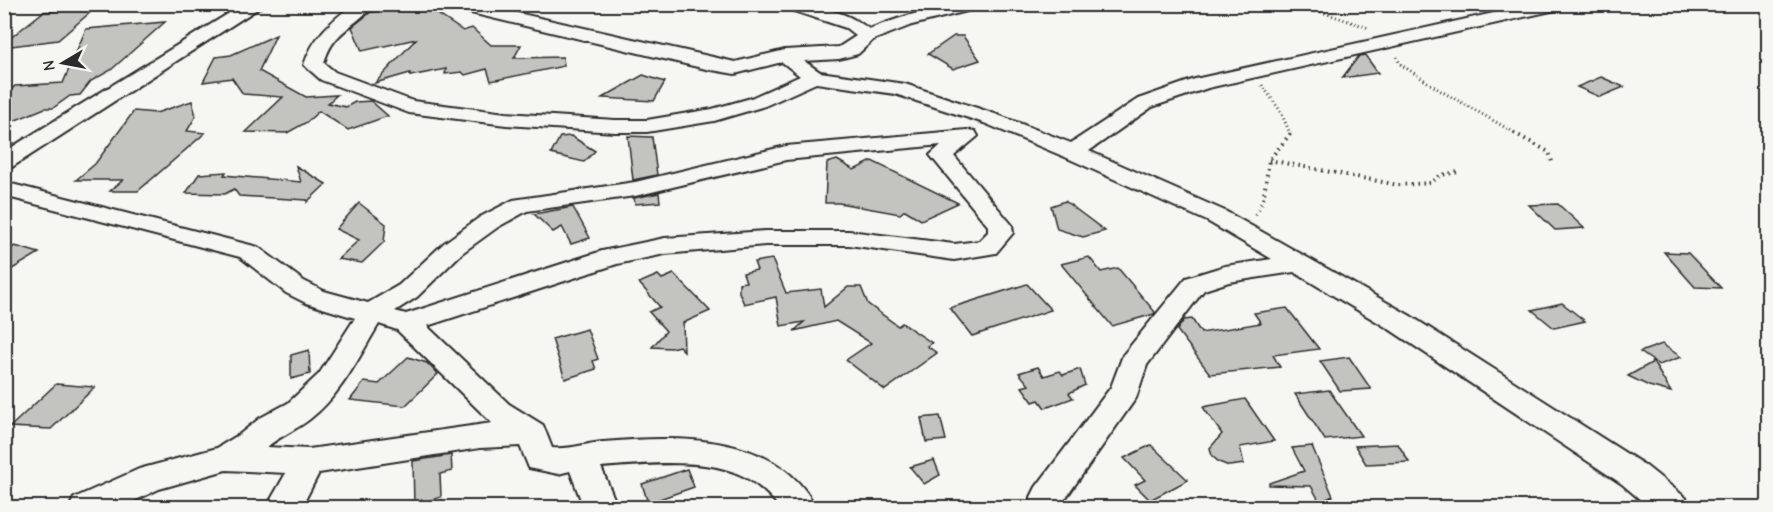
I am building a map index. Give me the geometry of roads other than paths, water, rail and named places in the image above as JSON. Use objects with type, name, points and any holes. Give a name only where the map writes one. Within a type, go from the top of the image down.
[{"type":"street","points":[[4,162],[257,4]]},
{"type":"street","points":[[366,4],[330,30],[317,48],[314,64],[328,76],[409,107],[566,124],[647,126],[714,115],[758,102],[814,77]]},
{"type":"street","points":[[454,4],[735,68],[785,56],[839,53],[850,50],[867,36],[906,21],[974,4]]},
{"type":"street","points":[[791,4],[852,24],[867,36]]},
{"type":"street","points":[[1073,152],[1145,104],[1202,83],[1560,4]]},
{"type":"street","points":[[785,56],[814,77],[897,88],[991,119],[1073,152],[1245,231],[1296,264],[1398,322],[1571,433],[1634,476],[1674,507]]},
{"type":"street","points":[[407,323],[611,257],[665,246],[765,238],[838,238],[954,252],[972,252],[987,248],[1001,233],[1000,225],[941,155],[991,119]]},
{"type":"street","points":[[86,507],[151,478],[226,458],[251,443],[271,426],[299,411],[329,381],[373,312],[408,291],[453,248],[489,222],[521,205],[635,189],[786,153],[968,136]]},
{"type":"street","points":[[4,189],[249,252],[295,287],[315,297],[407,323],[498,412],[532,434],[540,459],[558,461],[634,450],[723,457],[751,465],[788,492],[800,507]]},
{"type":"street","points":[[1048,507],[1048,497],[1125,390],[1133,362],[1195,284],[1225,274],[1296,264]]},
{"type":"street","points":[[226,458],[309,462],[480,436],[532,434]]},
{"type":"street","points":[[581,457],[601,507]]},
{"type":"street","points":[[283,507],[309,462]]}]
